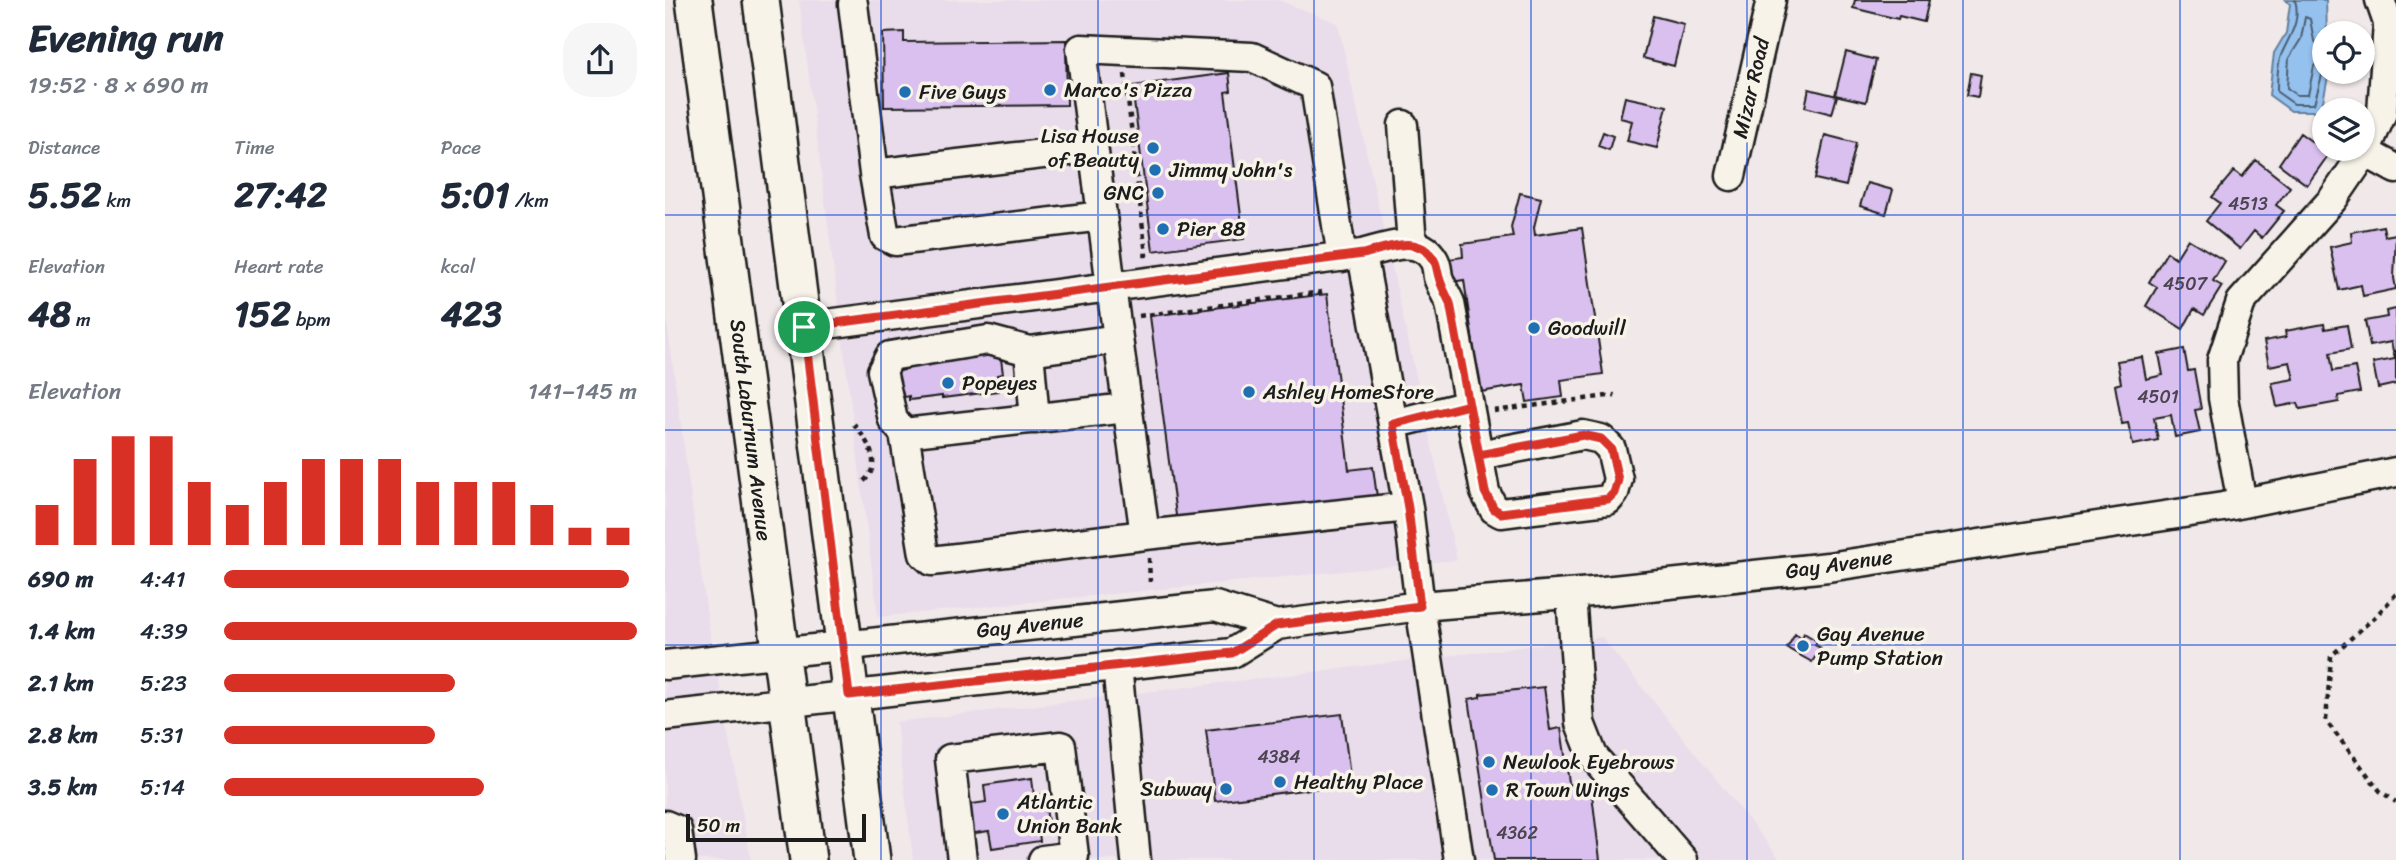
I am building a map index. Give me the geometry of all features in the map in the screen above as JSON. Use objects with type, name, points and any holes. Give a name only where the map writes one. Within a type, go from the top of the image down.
[{"type":"main road","name":"South Laburnum Avenue","points":[[694,0],[808,860]]},
{"type":"main road","points":[[761,0],[872,860]]},
{"type":"street","name":"Mizar Road","points":[[1731,176],[1771,0]]},
{"type":"street","points":[[2375,129],[2382,113],[2388,23],[2380,0]]},
{"type":"street","points":[[853,4],[874,174],[885,236],[895,241],[1102,216]]},
{"type":"street","points":[[1147,544],[1081,49],[1252,57],[1315,86],[1352,256],[1393,424],[1408,508],[1420,606],[1459,860]]},
{"type":"street","points":[[1403,125],[1419,247]]},
{"type":"street","points":[[874,174],[1093,148]]},
{"type":"street","points":[[2375,157],[2396,169]]},
{"type":"street","points":[[2242,503],[2223,398],[2222,360],[2241,302],[2333,198],[2359,161]]},
{"type":"street","points":[[804,327],[1352,256],[1401,245],[1419,247],[1435,262],[1439,280],[1450,303],[1476,409],[1479,455],[1485,492],[1494,509],[1501,513],[1608,499],[1614,493],[1618,480],[1611,449],[1601,439],[1583,435],[1479,455]]},
{"type":"street","points":[[1118,339],[1029,351],[988,341],[890,356],[882,371],[893,419],[904,433],[924,554],[932,561],[1147,544],[1408,508]]},
{"type":"street","points":[[1029,351],[1035,419]]},
{"type":"street","points":[[904,433],[1127,408]]},
{"type":"street","points":[[1393,424],[1476,409]]},
{"type":"street","name":"Gay Avenue","points":[[665,716],[1232,653],[1277,625],[1420,606],[1571,594],[1828,567],[2242,503],[2396,472]]},
{"type":"street","points":[[1571,594],[1580,723],[1593,756],[1683,860]]},
{"type":"street","name":"Gay Avenue","points":[[665,665],[1216,606],[1277,625]]},
{"type":"street","points":[[1117,665],[1136,860]]},
{"type":"street","points":[[962,860],[950,759],[1061,746],[1074,856],[1043,860]]},
{"type":"street","points":[[665,825],[677,830],[681,860]]},
{"type":"path","points":[[1125,72],[1146,255],[1136,256]]},
{"type":"path","points":[[1136,316],[1322,292]]},
{"type":"path","points":[[1476,409],[1615,395]]},
{"type":"path","points":[[854,424],[870,445],[873,468],[869,478],[860,484]]},
{"type":"path","points":[[1147,544],[1150,582]]},
{"type":"path","points":[[2396,594],[2331,656],[2326,721],[2379,790],[2396,802]]},
{"type":"shaded area","points":[[799,0],[1278,0],[1338,23],[1457,560],[878,617]]},
{"type":"shaded area","points":[[665,306],[707,615],[751,860],[665,860]]},
{"type":"shaded area","points":[[1602,637],[1781,860],[913,860],[896,722]]},
{"type":"water","points":[[2286,0],[2326,0],[2327,21],[2312,21],[2312,84],[2327,84],[2324,98],[2312,98],[2312,111],[2291,111],[2269,95],[2274,53],[2286,33],[2290,4]]},
{"type":"building","points":[[1855,0],[1929,0],[1924,22],[1853,8]]},
{"type":"building","points":[[1653,16],[1684,24],[1674,66],[1643,58]]},
{"type":"building","points":[[904,32],[904,42],[1066,40],[1067,105],[884,107],[883,33]]},
{"type":"building","points":[[1846,52],[1876,60],[1866,102],[1835,95]]},
{"type":"building","points":[[1229,73],[1231,91],[1225,92],[1244,239],[1153,251],[1132,86]]},
{"type":"building","points":[[1971,73],[1981,75],[1978,97],[1967,95]]},
{"type":"building","points":[[1809,89],[1837,96],[1832,114],[1805,107]]},
{"type":"building","points":[[1625,97],[1667,106],[1657,148],[1627,141],[1632,121],[1620,118]]},
{"type":"building","points":[[1603,132],[1613,136],[1609,150],[1598,146]]},
{"type":"building","points":[[2300,133],[2312,142],[2312,161],[2324,161],[2307,185],[2279,164]]},
{"type":"building","points":[[1825,135],[1856,143],[1846,186],[1815,179]]},
{"type":"building","points":[[2256,160],[2290,187],[2276,205],[2284,211],[2262,238],[2254,231],[2240,249],[2206,221],[2220,203],[2212,197],[2234,171],[2242,177]]},
{"type":"building","points":[[1867,183],[1893,190],[1886,214],[1860,206]]},
{"type":"building","name":"Goodwill","points":[[1520,193],[1541,198],[1534,227],[1535,235],[1582,228],[1603,374],[1561,380],[1563,397],[1527,402],[1524,385],[1480,392],[1464,280],[1445,283],[1442,260],[1463,257],[1462,244],[1513,237],[1511,227]]},
{"type":"building","points":[[2383,226],[2385,236],[2396,234],[2396,289],[2363,296],[2361,285],[2339,290],[2330,247],[2352,242],[2351,232]]},
{"type":"building","points":[[2188,239],[2225,261],[2213,281],[2222,286],[2204,315],[2194,309],[2183,329],[2146,306],[2157,287],[2149,282],[2167,252],[2176,258]]},
{"type":"building","name":"Ashley HomeStore","points":[[1327,294],[1349,470],[1373,467],[1377,497],[1177,523],[1150,316]]},
{"type":"building","points":[[2396,309],[2396,384],[2378,388],[2373,363],[2395,359],[2391,342],[2370,346],[2365,321],[2387,317],[2386,311]]},
{"type":"building","points":[[2324,324],[2325,329],[2347,325],[2351,349],[2330,353],[2333,371],[2355,367],[2360,392],[2338,396],[2339,402],[2300,409],[2298,403],[2277,407],[2272,383],[2294,379],[2290,362],[2269,366],[2264,341],[2286,337],[2285,331]]},
{"type":"building","points":[[2184,349],[2188,371],[2194,370],[2201,409],[2195,410],[2200,432],[2175,437],[2171,415],[2154,418],[2158,440],[2133,445],[2128,423],[2122,424],[2115,385],[2121,383],[2117,361],[2142,357],[2146,379],[2163,375],[2159,354]]},
{"type":"building","name":"Popeyes","points":[[1000,351],[1003,374],[997,375],[999,391],[942,398],[900,398],[897,372],[904,370],[903,361]]},
{"type":"building","name":"Gay Avenue Pump Station","points":[[1804,633],[1817,641],[1815,645],[1821,648],[1812,662],[1787,648],[1795,634],[1802,638]]},
{"type":"building","points":[[1544,687],[1550,730],[1561,728],[1570,789],[1591,786],[1600,860],[1494,860],[1469,699],[1480,697],[1480,694]]},
{"type":"building","points":[[1342,714],[1351,784],[1215,801],[1206,730]]},
{"type":"building","name":"Atlantic Union Bank","points":[[1032,778],[1034,796],[1044,794],[1048,822],[1038,824],[1040,841],[992,848],[989,831],[962,835],[958,806],[986,802],[984,785]]},
{"type":"place","name":"Marco's Pizza","points":[[1050,90]]},
{"type":"place","name":"Five Guys","points":[[905,92]]},
{"type":"place","name":"Lisa House of Beauty","points":[[1153,148]]},
{"type":"place","name":"Jimmy John's","points":[[1155,170]]},
{"type":"place","name":"GNC","points":[[1158,193]]},
{"type":"place","name":"Pier 88","points":[[1163,229]]},
{"type":"place","name":"Goodwill","points":[[1534,328]]},
{"type":"place","name":"Popeyes","points":[[948,383]]},
{"type":"place","name":"Ashley HomeStore","points":[[1249,392]]},
{"type":"place","name":"Gay Avenue Pump Station","points":[[1803,646]]},
{"type":"place","name":"Newlook Eyebrows","points":[[1489,762]]},
{"type":"place","name":"Healthy Place","points":[[1280,782]]},
{"type":"place","name":"Subway","points":[[1226,789]]},
{"type":"place","name":"R Town Wings","points":[[1492,790]]},
{"type":"place","name":"Atlantic Union Bank","points":[[1003,814]]},
{"type":"route","points":[[804,327],[849,695],[1232,653],[1277,625],[1420,606],[1408,508],[1393,424],[1469,405],[1479,455],[1583,435],[1601,439],[1611,449],[1618,480],[1614,493],[1608,499],[1501,513],[1494,509],[1485,492],[1479,455],[1452,319],[1450,303],[1439,280],[1435,262],[1426,249],[1412,244],[1363,254],[804,327]]}]
